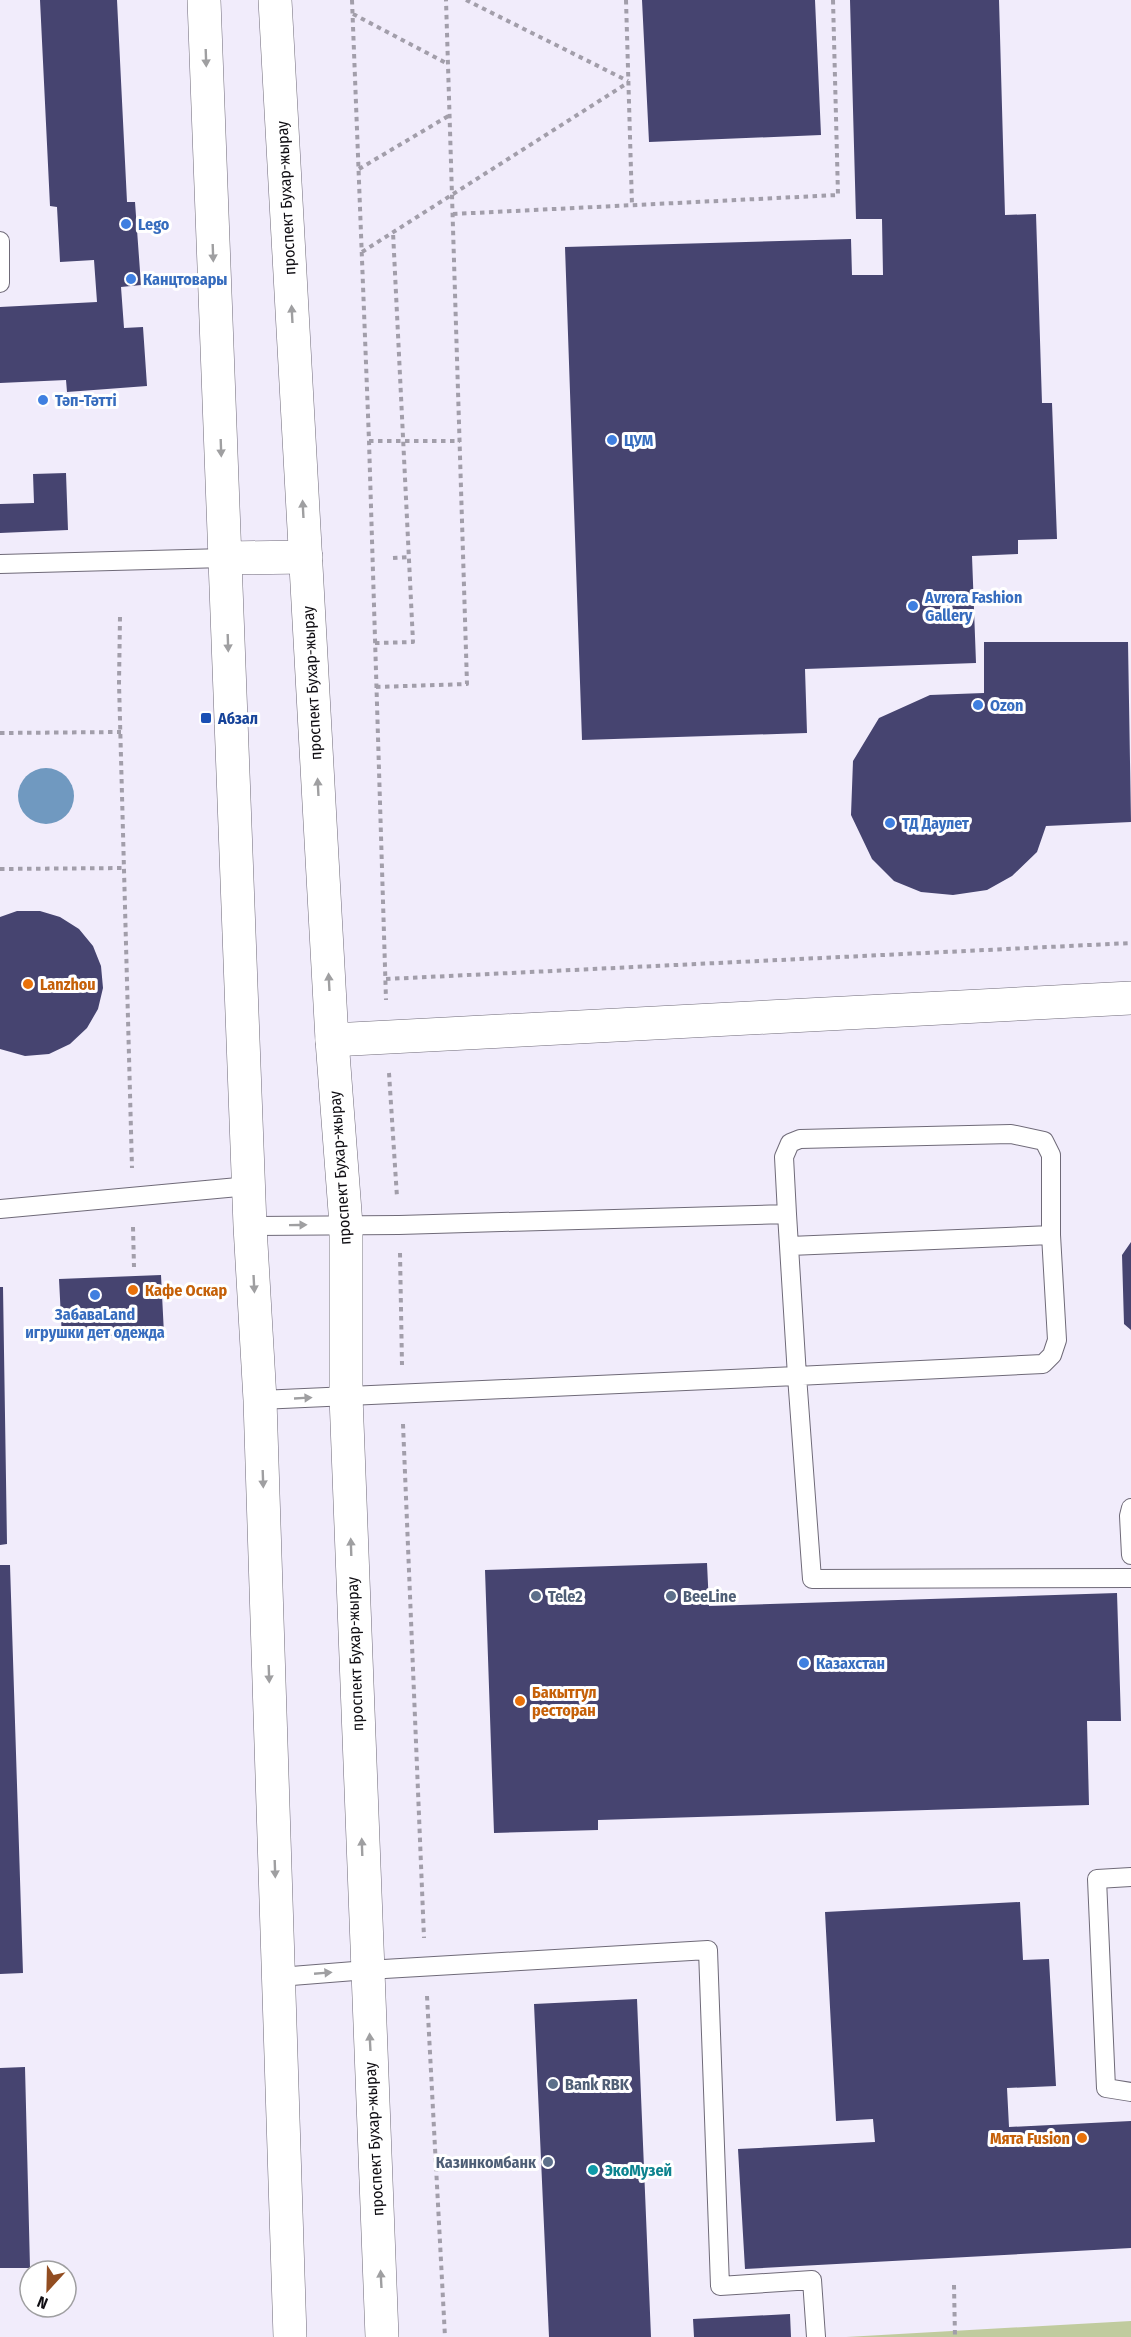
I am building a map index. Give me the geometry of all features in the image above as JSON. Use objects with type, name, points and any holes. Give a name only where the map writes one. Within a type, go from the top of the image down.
[{"type":"main road","points":[[204,0],[250,1226],[260,1400],[290,2337]]},
{"type":"main road","name":"проспект Бухар-жырау","points":[[275,0],[332,1040],[346,1225],[346,1396],[382,2337]]},
{"type":"main road","points":[[225,558],[306,557]]},
{"type":"main road","points":[[332,1040],[1131,998]]},
{"type":"lane","points":[[0,241],[0,283]]},
{"type":"lane","points":[[0,564],[225,558]]},
{"type":"lane","points":[[260,1400],[798,1376],[1043,1364],[1052,1355],[1057,1340],[1051,1235],[1051,1155],[1044,1141],[1011,1134],[800,1139],[790,1143],[784,1157],[789,1246],[798,1376],[812,1579],[1131,1578]]},
{"type":"lane","points":[[0,1209],[249,1186]]},
{"type":"lane","points":[[250,1226],[399,1225],[788,1214]]},
{"type":"lane","points":[[789,1246],[1051,1235]]},
{"type":"lane","points":[[1131,1508],[1129,1516],[1131,1555]]},
{"type":"lane","points":[[1131,1877],[1097,1879],[1106,2088],[1131,2092]]},
{"type":"lane","points":[[279,1977],[425,1966],[708,1950],[720,2286],[812,2280],[816,2337]]},
{"type":"path","points":[[352,0],[369,441],[386,1038],[399,1225],[402,1394],[425,1966],[445,2337]]},
{"type":"path","points":[[376,687],[467,684],[446,0]]},
{"type":"path","points":[[465,0],[629,82]]},
{"type":"path","points":[[626,0],[632,205]]},
{"type":"path","points":[[453,214],[838,195],[833,0]]},
{"type":"path","points":[[352,13],[448,64]]},
{"type":"path","points":[[362,252],[629,82]]},
{"type":"path","points":[[359,169],[450,116]]},
{"type":"path","points":[[375,643],[413,642],[393,232]]},
{"type":"path","points":[[369,441],[460,441]]},
{"type":"path","points":[[393,558],[409,557]]},
{"type":"path","points":[[120,617],[134,1268]]},
{"type":"path","points":[[0,733],[121,732]]},
{"type":"path","points":[[0,869],[124,868]]},
{"type":"path","points":[[386,979],[1131,943]]},
{"type":"path","points":[[954,2285],[955,2337]]},
{"type":"green space","points":[[1131,2321],[1131,2337],[846,2337]]},
{"type":"water","points":[[46,768],[57,770],[66,776],[72,785],[74,796],[72,807],[66,816],[57,822],[46,824],[35,822],[26,816],[20,807],[18,796],[20,785],[26,776],[35,770]]},
{"type":"building","points":[[40,0],[117,0],[127,202],[135,202],[141,285],[121,287],[124,328],[143,327],[147,386],[67,392],[66,380],[0,383],[0,307],[97,302],[94,260],[60,262],[57,207],[50,206]]},
{"type":"building","points":[[642,0],[815,0],[821,135],[649,142]]},
{"type":"building","points":[[850,0],[999,0],[1005,215],[1036,214],[1042,403],[1052,403],[1057,539],[1018,540],[1018,554],[972,556],[976,663],[805,669],[807,733],[582,740],[565,247],[851,239],[852,275],[883,275],[882,219],[856,219]]},
{"type":"building","points":[[66,473],[68,530],[0,533],[0,504],[34,503],[33,474]]},
{"type":"building","points":[[984,642],[1128,642],[1131,822],[1046,826],[1037,852],[1012,876],[987,890],[953,895],[921,892],[894,881],[872,859],[851,815],[853,761],[879,718],[930,695],[984,693]]},
{"type":"building","points":[[17,911],[40,911],[60,917],[79,929],[93,946],[101,966],[103,988],[98,1009],[87,1028],[70,1044],[49,1054],[25,1056],[0,1049],[0,917]]},
{"type":"building","points":[[1131,1242],[1131,1330],[1124,1324],[1122,1255]]},
{"type":"building","points":[[161,1275],[164,1334],[62,1338],[59,1279]]},
{"type":"building","points":[[0,1287],[3,1287],[7,1544],[0,1545]]},
{"type":"building","name":"Казахстан","points":[[707,1563],[709,1606],[1117,1593],[1121,1721],[1087,1721],[1089,1805],[598,1820],[598,1830],[494,1833],[485,1570]]},
{"type":"building","points":[[0,1565],[10,1565],[23,1973],[0,1974]]},
{"type":"building","points":[[1020,1902],[1023,1960],[1049,1959],[1056,2086],[1007,2088],[1009,2127],[1131,2121],[1131,2248],[745,2269],[738,2149],[875,2142],[873,2119],[836,2121],[825,1912]]},
{"type":"building","name":"ЭкоМузей","points":[[637,1999],[651,2337],[549,2337],[534,2004]]},
{"type":"building","points":[[25,2067],[30,2259],[18,2259],[18,2268],[0,2268],[0,2068]]},
{"type":"building","points":[[790,2314],[791,2337],[694,2337],[693,2319]]},
{"type":"place","name":"Lego","points":[[126,224]]},
{"type":"place","name":"Канцтовары","points":[[131,279]]},
{"type":"place","name":"Тәп-Тәтті","points":[[43,400]]},
{"type":"place","name":"ЦУМ","points":[[612,440]]},
{"type":"place","name":"Avrora Fashion Gallery","points":[[913,606]]},
{"type":"place","name":"Ozon","points":[[978,705]]},
{"type":"place","name":"Абзал","points":[[206,718]]},
{"type":"place","name":"ТД Даулет","points":[[890,823]]},
{"type":"place","name":"Lanzhou","points":[[28,984]]},
{"type":"place","name":"Кафе Оскар","points":[[133,1290]]},
{"type":"place","name":"ЗабаваLand игрушки дет одежда","points":[[95,1295]]},
{"type":"place","name":"Tele2","points":[[536,1596]]},
{"type":"place","name":"BeeLine","points":[[671,1596]]},
{"type":"place","name":"Казахстан","points":[[804,1663]]},
{"type":"place","name":"Бакытгул ресторан","points":[[520,1701]]},
{"type":"place","name":"Bank RBK","points":[[553,2084]]},
{"type":"place","name":"Мята Fusion","points":[[1082,2138]]},
{"type":"place","name":"Казинкомбанк","points":[[548,2162]]},
{"type":"place","name":"ЭкоМузей","points":[[593,2170]]}]
